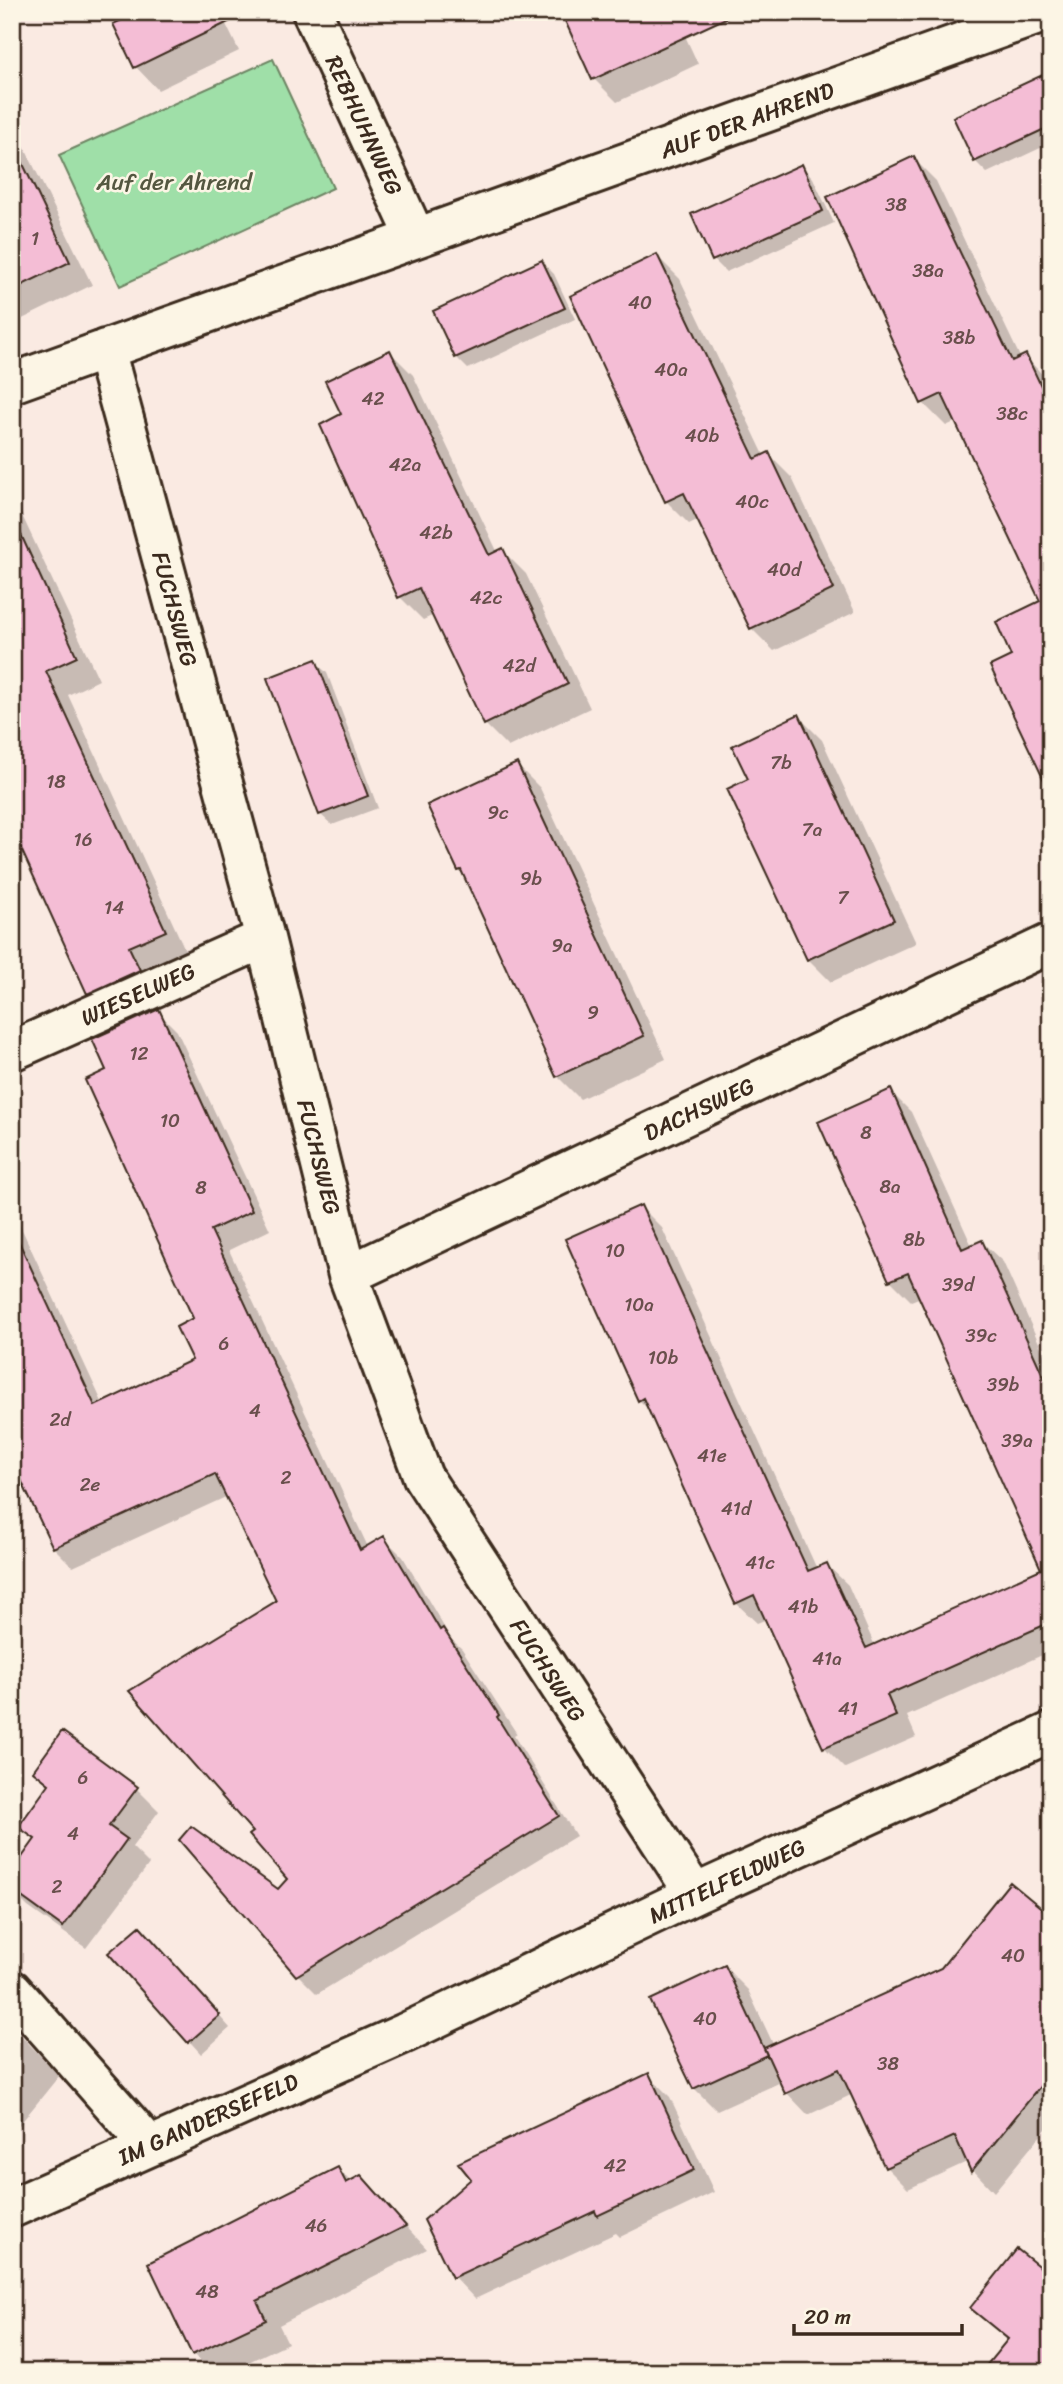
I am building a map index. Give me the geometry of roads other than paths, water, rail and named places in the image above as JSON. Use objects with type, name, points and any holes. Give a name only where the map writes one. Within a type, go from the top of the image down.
[{"type":"street","name":"REBHUHNWEG","points":[[312,12],[416,238]]},
{"type":"street","name":"AUF DER AHREND","points":[[12,383],[1046,12]]},
{"type":"street","name":"FUCHSWEG","points":[[105,349],[265,938],[348,1275],[423,1477],[695,1894]]},
{"type":"street","name":"WIESELWEG","points":[[12,1051],[265,938]]},
{"type":"street","name":"DACHSWEG","points":[[348,1275],[1051,943]]},
{"type":"street","name":"MITTELFELDWEG","points":[[405,2033],[695,1894],[1048,1739]]},
{"type":"street","points":[[12,1990],[149,2145]]},
{"type":"street","name":"IM GANDERSEFELD","points":[[12,2208],[405,2033]]},
{"type":"park label","name":"Auf der Ahrend","points":[[174,182]]}]
